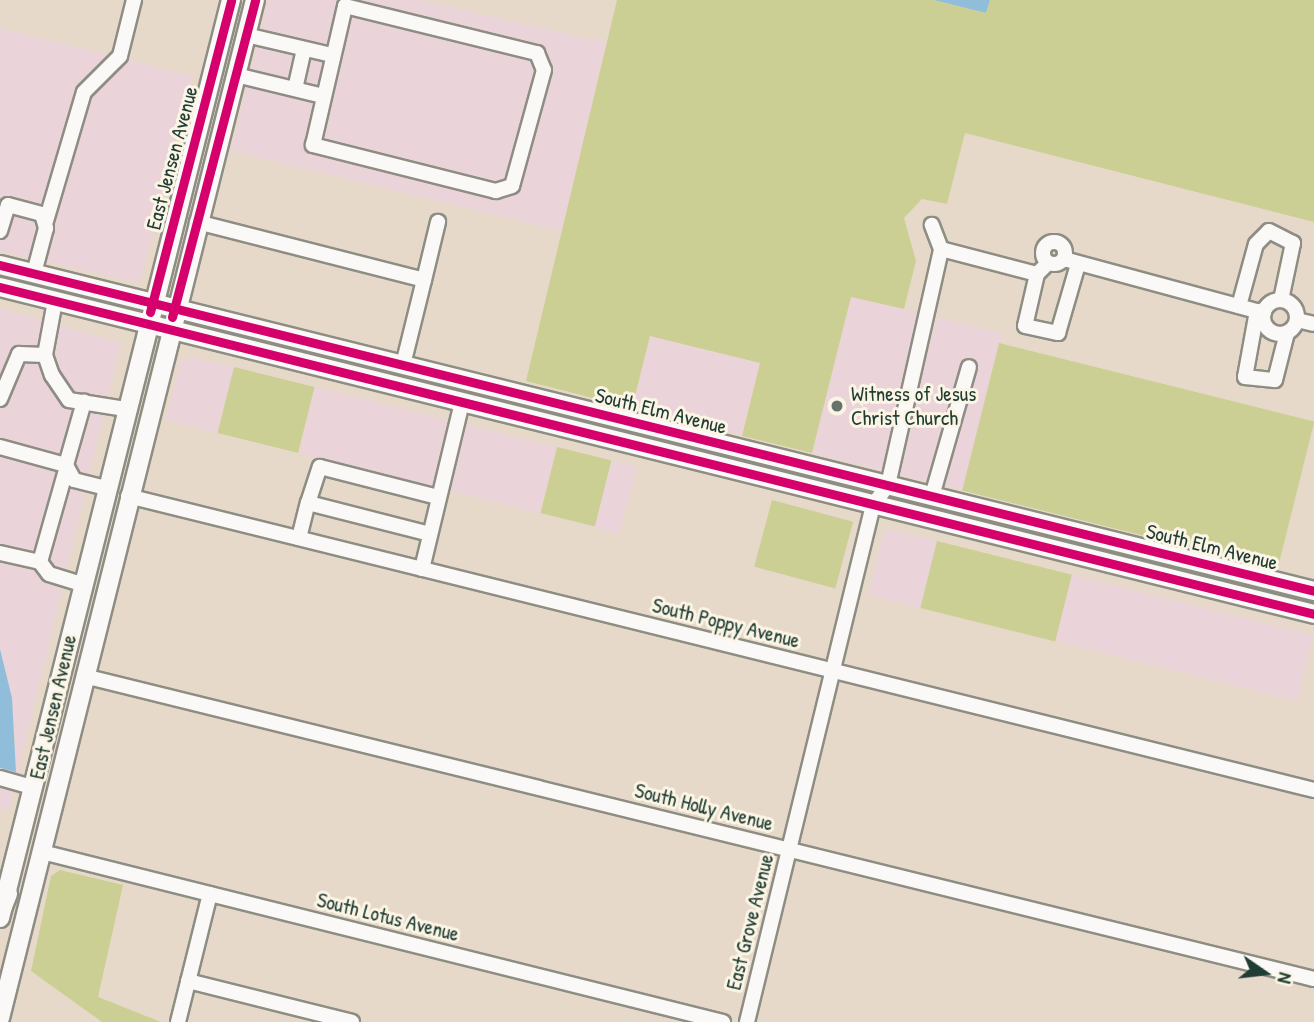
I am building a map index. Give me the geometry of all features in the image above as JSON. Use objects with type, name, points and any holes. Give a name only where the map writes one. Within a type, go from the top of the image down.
[{"type":"main road","name":"East Jensen Avenue","points":[[0,918],[105,488],[231,0]]},
{"type":"main road","name":"East Jensen Avenue","points":[[0,1018],[168,331],[255,0]]},
{"type":"main road","name":"South Elm Avenue","points":[[0,265],[1314,591]]},
{"type":"main road","name":"South Elm Avenue","points":[[0,288],[1314,614]]},
{"type":"main road","points":[[81,584],[90,609],[79,656],[84,676]]},
{"type":"main road","points":[[39,759],[44,784],[33,837],[42,852]]},
{"type":"street","points":[[34,273],[46,221],[84,92],[120,56],[134,0]]},
{"type":"street","points":[[345,6],[530,50],[544,70],[518,177],[504,192],[313,145],[332,55],[345,6]]},
{"type":"street","points":[[246,35],[332,55]]},
{"type":"street","points":[[295,89],[304,49]]},
{"type":"street","points":[[236,75],[323,96]]},
{"type":"street","points":[[0,231],[12,204],[46,221]]},
{"type":"street","points":[[197,222],[424,280]]},
{"type":"street","points":[[403,365],[439,222]]},
{"type":"street","points":[[932,225],[941,248],[1037,274]]},
{"type":"street","points":[[1048,263],[1043,250],[1051,242],[1062,245],[1071,261],[1058,333],[1025,326],[1037,274],[1048,263],[1071,261],[1260,312],[1281,300],[1293,243],[1269,231],[1256,244],[1239,306]]},
{"type":"street","name":"East Grove Avenue","points":[[747,1022],[873,505],[888,485],[941,248]]},
{"type":"street","points":[[1281,300],[1292,304],[1297,320]]},
{"type":"street","points":[[55,301],[45,355],[69,400],[125,409]]},
{"type":"street","points":[[1260,312],[1245,377],[1275,380],[1287,332],[1297,320]]},
{"type":"street","points":[[1260,312],[1267,328],[1287,332]]},
{"type":"street","points":[[1297,320],[1314,324]]},
{"type":"street","points":[[0,399],[14,358],[45,355]]},
{"type":"street","points":[[932,496],[969,367]]},
{"type":"street","points":[[40,562],[84,402]]},
{"type":"street","points":[[422,569],[462,402]]},
{"type":"street","points":[[0,447],[66,468],[74,480],[105,488]]},
{"type":"street","points":[[299,538],[320,467],[438,498]]},
{"type":"street","name":"South Poppy Avenue","points":[[128,496],[1314,790]]},
{"type":"street","points":[[308,503],[430,534]]},
{"type":"street","points":[[0,553],[40,562],[49,574],[81,584]]},
{"type":"street","name":"South Holly Avenue","points":[[84,676],[1314,979]]},
{"type":"street","points":[[0,778],[32,787]]},
{"type":"street","name":"South Lotus Avenue","points":[[42,852],[723,1022]]},
{"type":"street","points":[[178,1022],[210,894]]},
{"type":"street","points":[[188,981],[352,1022]]},
{"type":"shaded area","points":[[268,0],[421,0],[606,43],[562,231],[231,151]]},
{"type":"shaded area","points":[[0,28],[193,76],[140,283],[0,251]]},
{"type":"shaded area","points":[[851,296],[921,313],[882,471],[812,453]]},
{"type":"shaded area","points":[[0,308],[121,343],[9,810],[0,807],[0,768],[16,771],[12,698],[0,649]]},
{"type":"shaded area","points":[[937,317],[1002,333],[963,490],[898,474]]},
{"type":"shaded area","points":[[650,336],[760,363],[742,435],[632,408]]},
{"type":"shaded area","points":[[191,357],[234,367],[217,433],[165,420],[180,362]]},
{"type":"shaded area","points":[[315,387],[557,447],[540,513],[299,453]]},
{"type":"shaded area","points":[[611,460],[637,467],[619,534],[593,527]]},
{"type":"shaded area","points":[[885,528],[937,541],[921,608],[868,595]]},
{"type":"shaded area","points":[[1072,575],[1314,635],[1297,701],[1056,641]]},
{"type":"green space","points":[[617,0],[934,0],[986,13],[990,0],[1314,0],[1314,222],[965,133],[947,204],[922,199],[904,218],[916,261],[904,309],[851,297],[812,453],[742,436],[760,363],[650,336],[632,408],[526,381]]},
{"type":"green space","points":[[999,343],[1314,422],[1278,569],[962,490]]},
{"type":"green space","points":[[234,367],[315,387],[298,453],[218,433]]},
{"type":"green space","points":[[557,447],[611,461],[595,527],[541,513]]},
{"type":"green space","points":[[772,500],[853,522],[835,588],[754,567]]},
{"type":"green space","points":[[937,541],[1072,575],[1055,642],[920,608]]},
{"type":"green space","points":[[60,870],[123,885],[98,997],[161,1022],[102,1022],[31,971],[51,876]]},
{"type":"water","points":[[934,0],[990,0],[986,13]]},
{"type":"water","points":[[0,649],[12,698],[16,772],[0,768]]},
{"type":"cycle path","points":[[150,312],[231,0]]},
{"type":"cycle path","points":[[172,317],[255,0]]},
{"type":"cycle path","points":[[0,265],[1314,591]]},
{"type":"cycle path","points":[[0,287],[1314,614]]},
{"type":"place","name":"Witness of Jesus Christ Church","points":[[837,406]]}]
